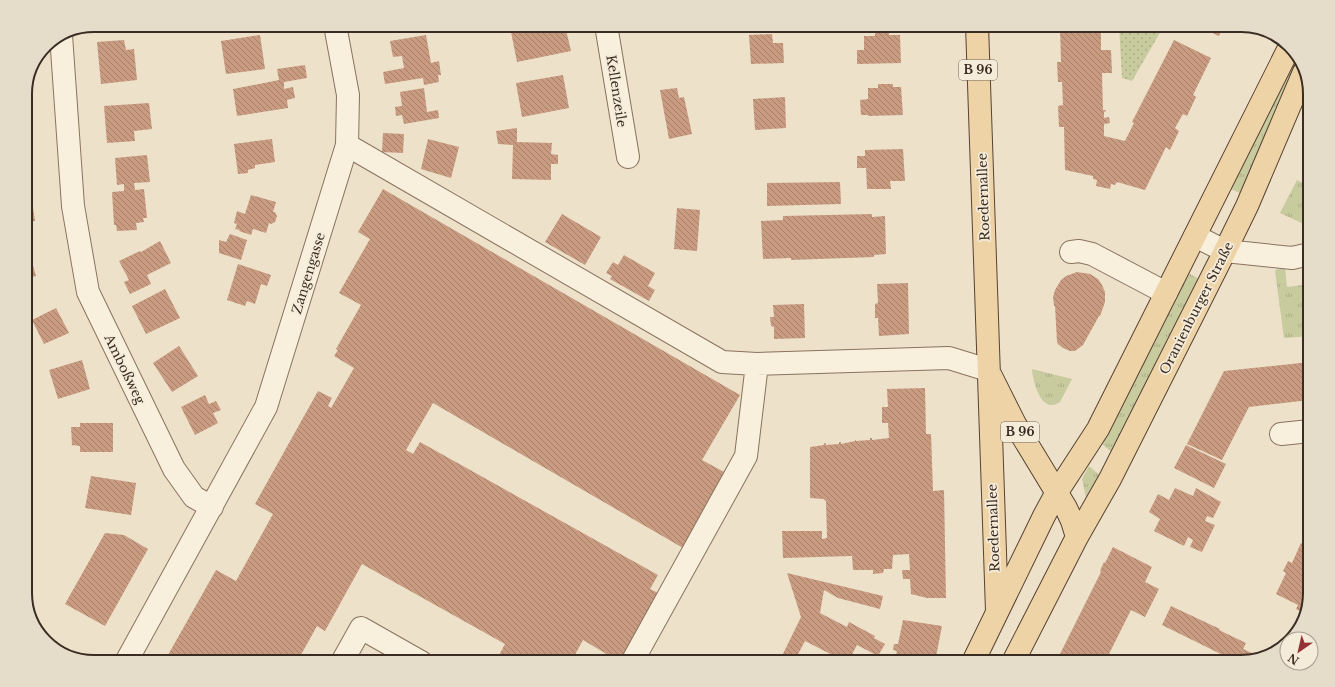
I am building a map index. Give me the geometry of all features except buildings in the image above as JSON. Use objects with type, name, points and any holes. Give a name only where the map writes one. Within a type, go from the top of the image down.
[{"type":"main road","name":"Roedernallee","points":[[977,32],[997,614]]},
{"type":"main road","points":[[997,614],[1034,536],[1057,492],[1098,429],[1287,52]]},
{"type":"main road","name":"Oranienburger Straße","points":[[1017,655],[1076,537],[1110,479],[1225,251],[1301,79]]},
{"type":"main road","name":"Roedernallee","points":[[988,370],[1015,424],[1057,492]]},
{"type":"main road","name":"B 96","points":[[1057,492],[1072,521],[1076,537]]},
{"type":"main road","name":"B 96","points":[[976,655],[997,614]]},
{"type":"street","name":"Zangengasse","points":[[212,507],[266,407],[347,145],[348,95],[336,32]]},
{"type":"street","name":"Kellenzeile","points":[[607,32],[628,156]]},
{"type":"street","name":"Amboßweg","points":[[61,42],[73,206],[88,292],[174,468],[194,497],[212,507]]},
{"type":"street","points":[[347,145],[722,362],[757,364],[949,358],[988,370]]},
{"type":"street","points":[[1195,236],[1225,251],[1292,258],[1303,256]]},
{"type":"street","points":[[1071,252],[1080,251],[1092,254],[1166,293]]},
{"type":"street","points":[[636,655],[746,456],[757,364]]},
{"type":"street","points":[[1281,434],[1303,432]]},
{"type":"street","points":[[130,655],[212,507]]},
{"type":"street","points":[[346,655],[361,628],[409,655]]},
{"type":"green space","points":[[1119,32],[1160,32],[1132,81],[1122,78]]},
{"type":"green space","points":[[1294,61],[1298,70],[1244,195],[1231,189]]},
{"type":"green space","points":[[1297,180],[1303,183],[1303,224],[1280,213]]},
{"type":"green space","points":[[1285,268],[1287,287],[1303,285],[1303,337],[1284,338],[1275,271],[1277,269]]},
{"type":"green space","points":[[1188,273],[1203,281],[1116,456],[1102,444]]},
{"type":"green space","points":[[1032,369],[1072,379],[1060,402],[1053,405],[1043,401],[1036,389]]},
{"type":"green space","points":[[1089,466],[1104,479],[1087,503],[1082,479]]}]
